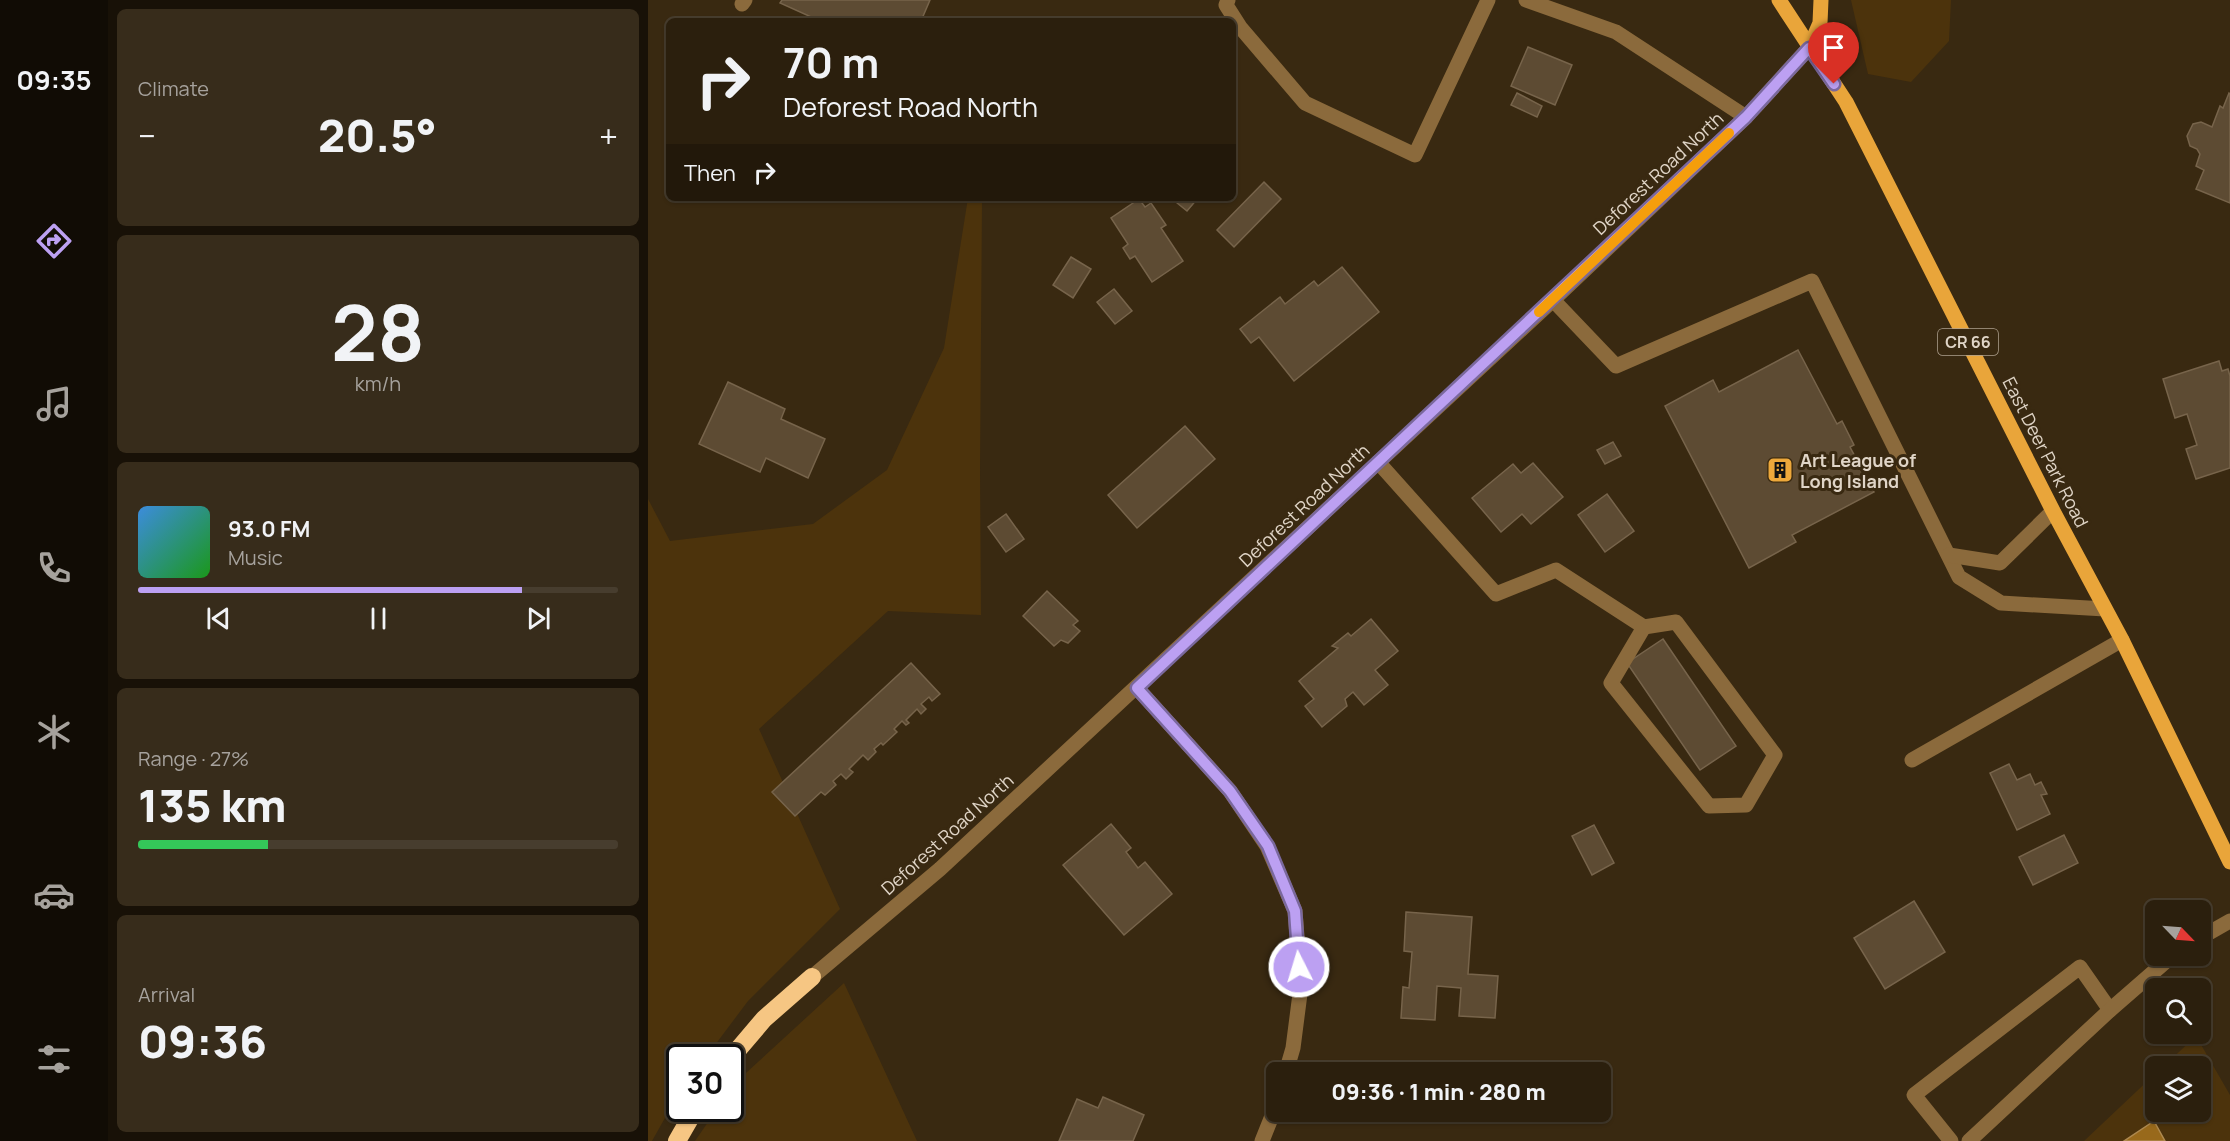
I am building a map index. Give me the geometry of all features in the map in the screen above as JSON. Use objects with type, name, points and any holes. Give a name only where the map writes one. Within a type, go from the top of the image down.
[{"type":"highway","points":[[743,1044],[764,1019],[812,976]]},
{"type":"highway","points":[[677,1141],[688,1122]]},
{"type":"main road","points":[[1809,48],[1820,23],[1821,0]]},
{"type":"main road","name":"East Deer Park Road","points":[[1778,1],[1846,102],[2053,511],[2122,640],[2230,862]]},
{"type":"street","points":[[1236,22],[1305,103],[1415,155],[1488,0]]},
{"type":"street","points":[[1526,0],[1616,32],[1746,117]]},
{"type":"street","points":[[1223,2],[1233,18]]},
{"type":"street","name":"Deforest Road North","points":[[812,976],[940,869],[1137,688],[1746,117],[1809,48]]},
{"type":"street","points":[[1553,300],[1616,366],[1812,281],[1959,577],[2001,603],[2105,609]]},
{"type":"street","points":[[1378,462],[1496,594],[1556,570],[1644,627],[1676,622],[1775,755],[1746,806],[1709,806],[1611,683],[1644,627]]},
{"type":"street","points":[[1948,555],[2000,563],[2053,511]]},
{"type":"street","points":[[1912,760],[2122,640]]},
{"type":"street","points":[[1137,688],[1230,791],[1268,846],[1295,911],[1301,986],[1293,1048],[1289,1062]]},
{"type":"street","points":[[2211,932],[2230,921]]},
{"type":"street","points":[[1969,1141],[2161,966]]},
{"type":"street","points":[[1951,1141],[1914,1095],[2080,968],[2110,1010]]},
{"type":"street","points":[[1262,1141],[1270,1122]]},
{"type":"shaded area","points":[[1851,0],[1951,0],[1949,41],[1911,82],[1868,74]]},
{"type":"shaded area","points":[[968,201],[982,201],[981,615],[888,611],[759,729],[840,909],[748,1001],[716,1044],[666,1044],[666,1116],[652,1141],[648,1141],[648,499],[670,541],[813,524],[887,470],[944,348]]},
{"type":"shaded area","points":[[844,983],[917,1141],[695,1141],[708,1122],[744,1122],[744,1075]]},
{"type":"shaded area","points":[[2187,1044],[2201,1044],[2208,1056],[2175,1056]]},
{"type":"shaded area","points":[[2211,1062],[2230,1095],[2230,1141],[2165,1141],[2155,1122],[2211,1122]]},
{"type":"shaded area","points":[[2145,1083],[2145,1122],[2152,1122],[2124,1141],[2084,1141]]},
{"type":"shaded area","points":[[2155,1122],[2165,1141],[2124,1141]]},
{"type":"building","points":[[782,0],[930,0],[922,18],[813,18],[780,3]]},
{"type":"building","points":[[1528,47],[1572,65],[1555,105],[1511,86]]},
{"type":"building","points":[[1517,93],[1542,106],[1537,117],[1511,105]]},
{"type":"building","points":[[2229,93],[2230,203],[2196,189],[2204,170],[2196,166],[2200,154],[2197,149],[2190,146],[2187,136],[2193,124],[2201,122],[2212,127],[2220,106],[2223,108]]},
{"type":"building","points":[[1264,182],[1281,199],[1234,247],[1217,230]]},
{"type":"building","points":[[1136,201],[1140,201],[1145,207],[1151,203],[1166,225],[1161,228],[1183,261],[1152,282],[1135,256],[1130,259],[1123,248],[1128,244],[1111,218]]},
{"type":"building","points":[[1175,201],[1195,201],[1187,211]]},
{"type":"building","points":[[1071,257],[1091,269],[1073,298],[1053,285]]},
{"type":"building","points":[[1342,267],[1379,312],[1294,381],[1259,337],[1251,343],[1240,329],[1280,297],[1285,304],[1314,281],[1318,286]]},
{"type":"building","points":[[1114,289],[1132,311],[1115,324],[1097,302]]},
{"type":"building","name":"Art League of Long Island","points":[[1798,350],[1837,424],[1842,421],[1854,445],[1850,447],[1874,492],[1792,535],[1796,542],[1749,568],[1665,406],[1713,380],[1719,392]]},
{"type":"building","points":[[2219,361],[2222,371],[2228,369],[2230,376],[2230,468],[2196,479],[2186,449],[2197,445],[2187,414],[2175,418],[2163,379]]},
{"type":"building","points":[[728,382],[785,409],[781,419],[825,439],[808,478],[766,458],[760,472],[699,444]]},
{"type":"building","points":[[1185,426],[1215,459],[1137,528],[1108,495]]},
{"type":"building","points":[[1613,442],[1621,456],[1605,464],[1597,450]]},
{"type":"building","points":[[1533,463],[1563,497],[1531,524],[1522,514],[1501,532],[1472,498],[1513,464],[1521,473]]},
{"type":"building","points":[[1607,494],[1634,531],[1605,552],[1578,515]]},
{"type":"building","points":[[1006,514],[1024,539],[1006,552],[988,527]]},
{"type":"building","points":[[1047,591],[1078,621],[1073,625],[1080,631],[1068,643],[1061,640],[1054,646],[1023,616]]},
{"type":"building","points":[[1371,619],[1398,651],[1375,670],[1388,685],[1364,705],[1353,692],[1345,699],[1347,706],[1322,727],[1305,706],[1314,699],[1299,681],[1338,648],[1332,646],[1348,633],[1351,636]]},
{"type":"building","points":[[1663,639],[1736,746],[1700,770],[1627,663]]},
{"type":"building","points":[[911,663],[940,694],[932,701],[929,697],[921,704],[926,709],[921,714],[917,709],[906,720],[909,723],[906,725],[902,721],[894,729],[897,732],[883,745],[881,743],[874,749],[876,752],[868,760],[863,755],[849,769],[853,772],[846,779],[841,774],[833,781],[836,785],[825,795],[821,792],[795,816],[772,792]]},
{"type":"building","points":[[2009,764],[2017,780],[2030,774],[2035,785],[2041,782],[2047,794],[2041,795],[2050,814],[2017,830],[1990,773]]},
{"type":"building","points":[[1111,824],[1131,848],[1126,852],[1138,868],[1145,862],[1172,894],[1124,935],[1063,865]]},
{"type":"building","points":[[1594,825],[1614,863],[1592,875],[1572,836]]},
{"type":"building","points":[[2064,835],[2078,863],[2033,885],[2019,857]]},
{"type":"building","points":[[1914,901],[1945,952],[1885,989],[1854,938]]},
{"type":"building","points":[[1406,912],[1472,917],[1468,974],[1498,976],[1495,1018],[1459,1016],[1461,988],[1437,986],[1435,1020],[1401,1018],[1403,987],[1409,988],[1412,952],[1404,951]]},
{"type":"building","points":[[1103,1097],[1144,1115],[1133,1141],[1059,1141],[1077,1099],[1098,1108]]},
{"type":"slow traffic","points":[[1539,312],[1729,133]]},
{"type":"place","name":"Art League of Long Island","points":[[1780,470]]},
{"type":"route","points":[[1299,967],[1295,911],[1268,846],[1230,791],[1137,688],[1746,117],[1809,48],[1834,84]]}]
